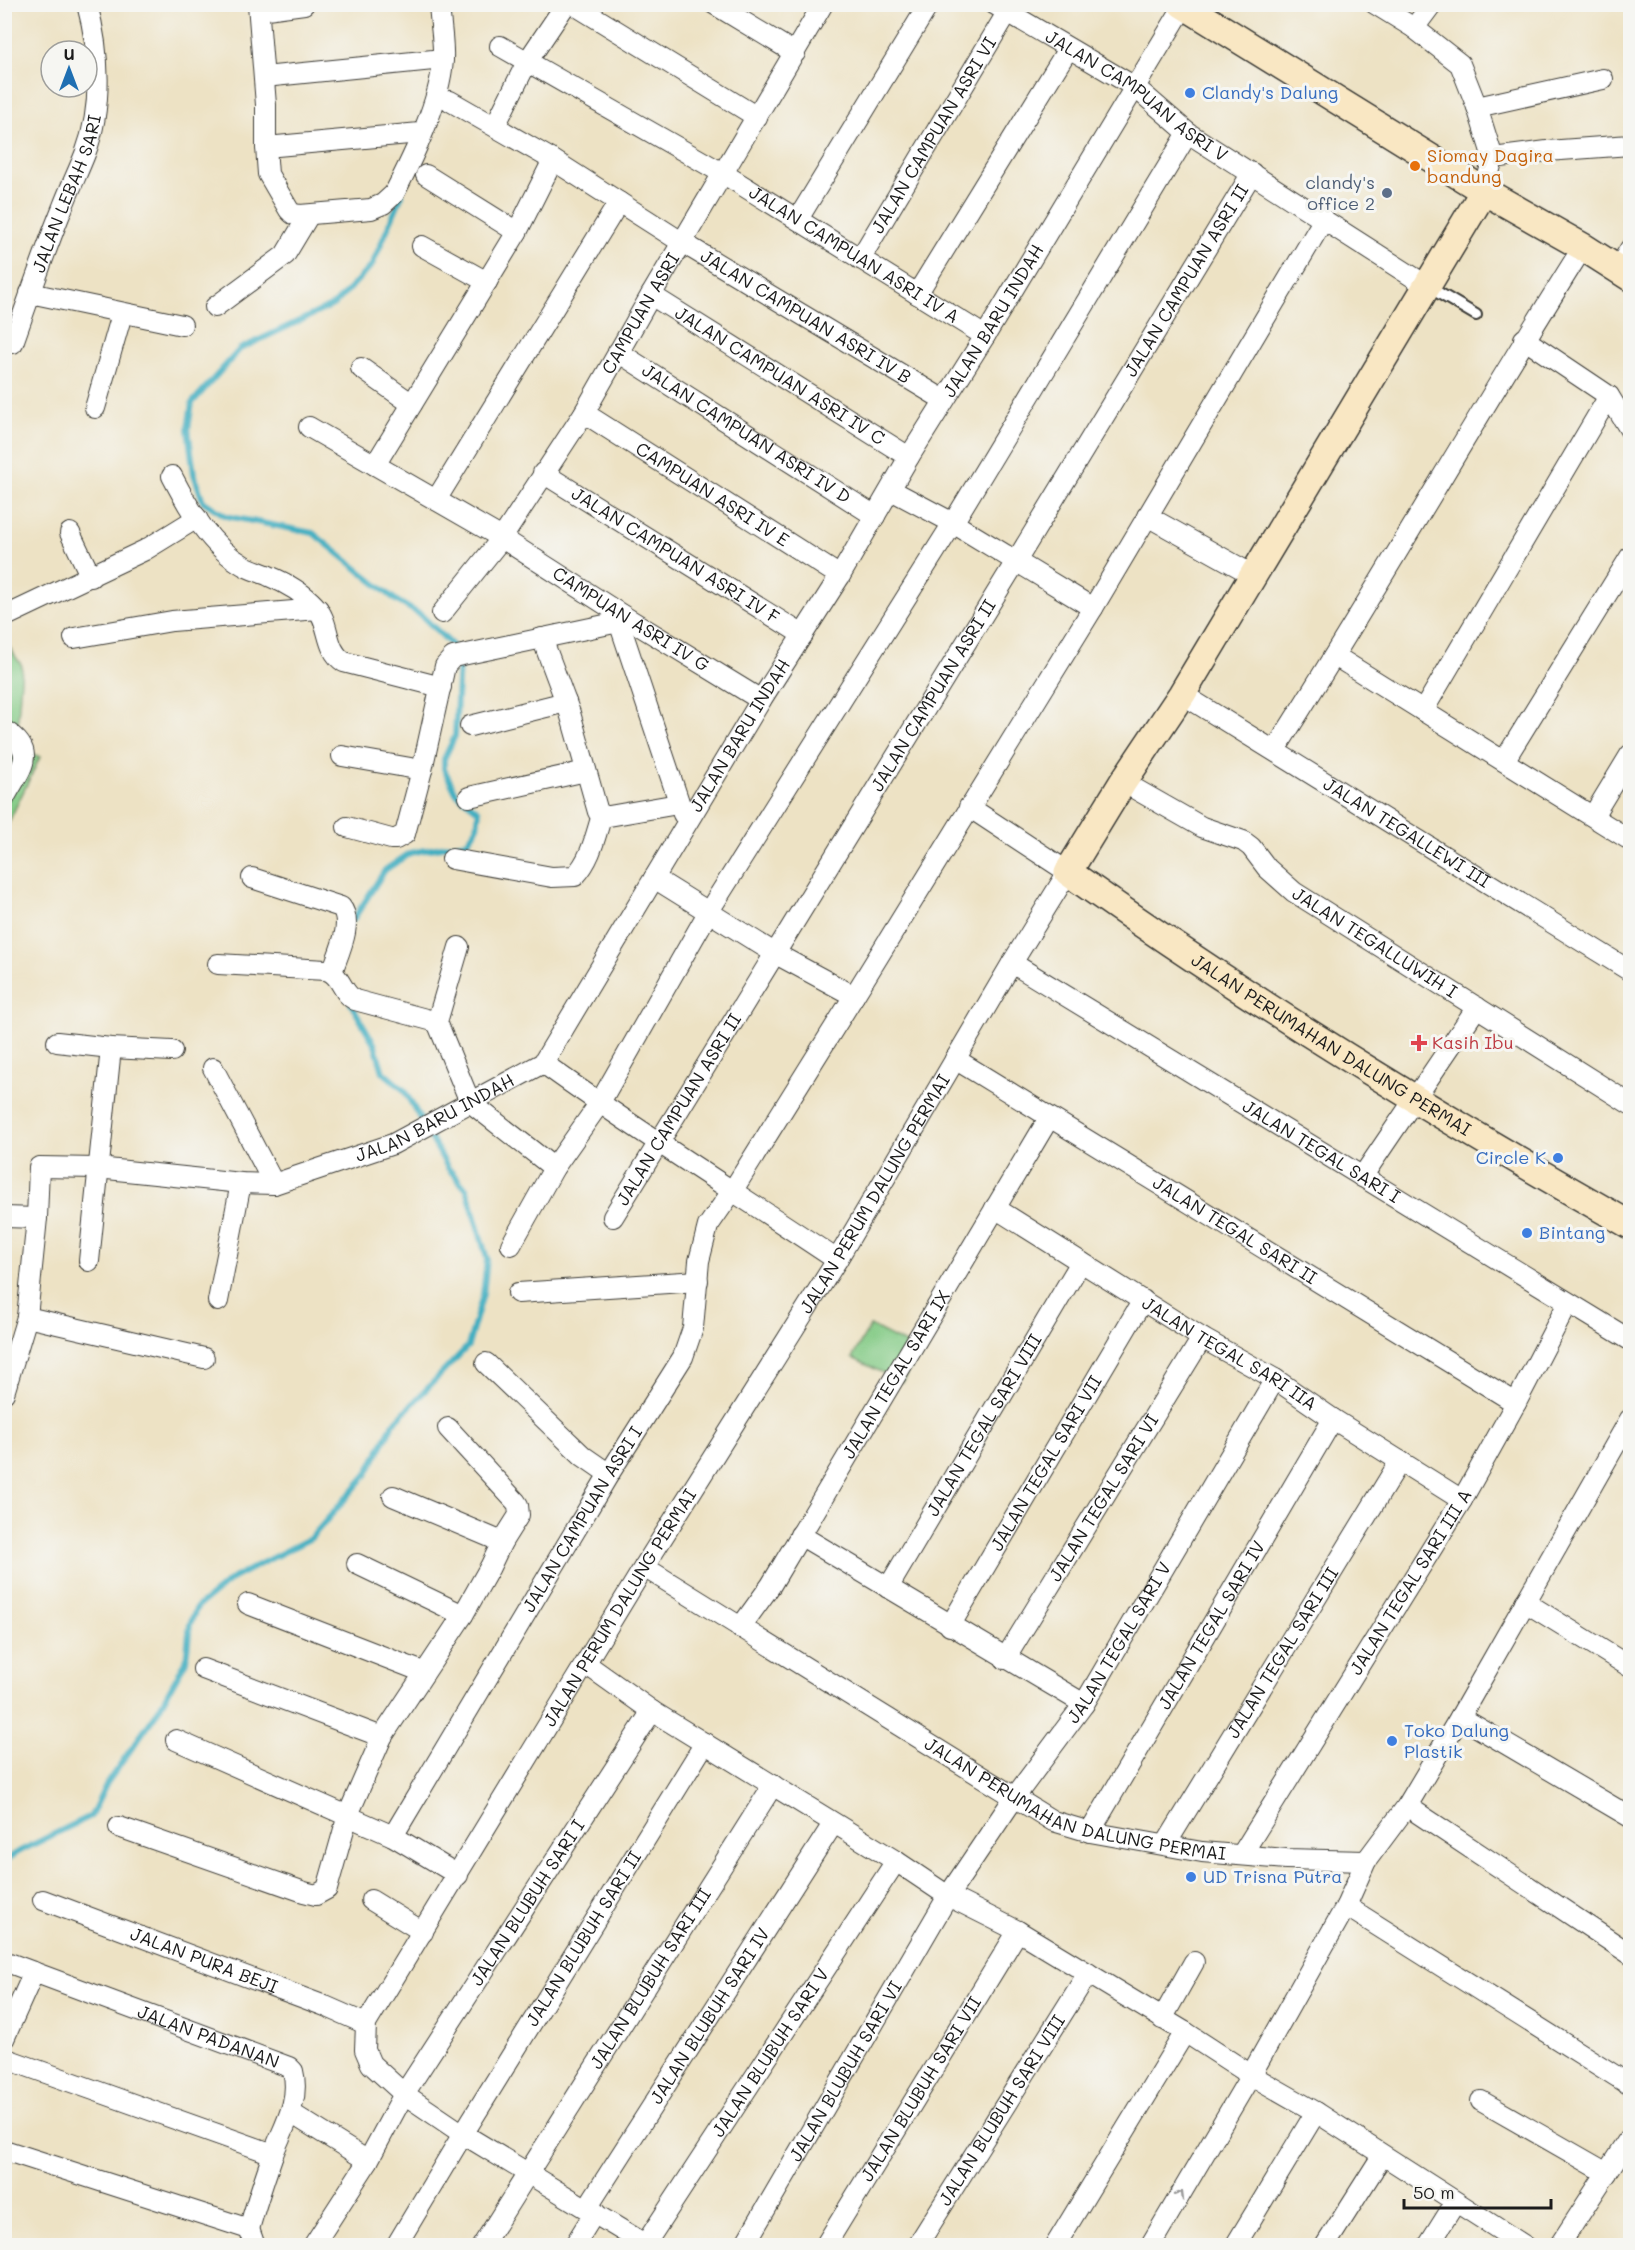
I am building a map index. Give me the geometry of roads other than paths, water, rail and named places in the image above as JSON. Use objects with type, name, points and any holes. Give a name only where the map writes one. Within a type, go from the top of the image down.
[{"type":"street","name":"JALAN LEBAH SARI","points":[[13,343],[62,208],[86,152],[95,115],[99,82],[93,26],[87,4]]},
{"type":"street","points":[[304,4],[258,7],[266,105],[268,174],[289,210],[293,214],[309,215],[370,209],[383,204],[394,194],[432,109],[443,59],[438,4]]},
{"type":"street","points":[[495,126],[528,62],[567,4]]},
{"type":"street","points":[[573,4],[757,117]]},
{"type":"street","points":[[714,4],[795,54]]},
{"type":"street","name":"CAMPUAN ASRI","points":[[442,614],[502,538],[584,413],[651,295],[824,4]]},
{"type":"street","points":[[798,219],[929,4]]},
{"type":"street","points":[[969,807],[1068,872],[1182,694],[1484,191],[1493,158],[1460,64],[1414,28],[1375,4]]},
{"type":"street","points":[[1414,28],[1432,4]]},
{"type":"street","points":[[1184,5],[1484,191],[1583,246],[1626,265]]},
{"type":"street","name":"JALAN BARU INDAH","points":[[37,1218],[39,1167],[99,1168],[241,1184],[274,1184],[393,1144],[543,1063],[760,700],[840,576],[909,457],[985,336],[1184,5]]},
{"type":"street","name":"JALAN CAMPUAN ASRI V","points":[[1000,9],[1135,87],[1188,133],[1427,286]]},
{"type":"street","name":"JALAN CAMPUAN ASRI VI","points":[[860,259],[1000,9]]},
{"type":"street","name":"JALAN CAMPUAN ASRI IV A","points":[[500,46],[724,174],[985,336]]},
{"type":"street","points":[[918,294],[1068,49]]},
{"type":"street","points":[[264,77],[443,59]]},
{"type":"street","points":[[1477,107],[1603,79]]},
{"type":"street","name":"JALAN CAMPUAN ASRI IV B","points":[[450,101],[553,160],[682,243],[944,400]]},
{"type":"street","points":[[511,1245],[554,1168],[599,1104],[709,911],[953,523],[1188,133]]},
{"type":"street","points":[[266,147],[420,134]]},
{"type":"street","points":[[1493,158],[1547,151],[1630,145]]},
{"type":"street","points":[[375,465],[517,232],[553,160]]},
{"type":"street","name":"JALAN CAMPUAN ASRI II","points":[[613,1217],[1016,563],[1252,173]]},
{"type":"street","points":[[426,175],[517,232]]},
{"type":"street","points":[[436,500],[619,202]]},
{"type":"street","points":[[216,307],[285,255],[309,215]]},
{"type":"street","name":"JALAN CAMPUAN ASRI I","points":[[393,1836],[609,1474],[682,1357],[693,1328],[699,1262],[708,1226],[733,1190],[854,996],[1093,608],[1324,219]]},
{"type":"street","points":[[422,246],[487,282]]},
{"type":"street","points":[[1275,750],[1335,656],[1524,339],[1583,246]]},
{"type":"street","points":[[30,293],[182,325]]},
{"type":"street","name":"JALAN CAMPUAN ASRI IV C","points":[[651,295],[909,457]]},
{"type":"street","points":[[95,408],[122,314]]},
{"type":"street","points":[[1524,339],[1609,396],[1630,430]]},
{"type":"street","name":"JALAN CAMPUAN ASRI IV D","points":[[618,352],[875,516]]},
{"type":"street","points":[[361,368],[412,404]]},
{"type":"street","points":[[1423,711],[1609,396]]},
{"type":"street","name":"CAMPUAN ASRI IV E","points":[[584,413],[840,576]]},
{"type":"street","name":"CAMPUAN ASRI IV G","points":[[309,427],[502,538],[621,619],[760,700]]},
{"type":"street","name":"JALAN CAMPUAN ASRI IV F","points":[[545,474],[803,635]]},
{"type":"street","points":[[172,476],[197,518],[228,556],[302,594],[318,609],[338,658],[344,662],[441,687]]},
{"type":"street","points":[[891,490],[953,523],[1093,608]]},
{"type":"street","points":[[1147,516],[1253,575]]},
{"type":"street","points":[[6,616],[145,550],[197,518]]},
{"type":"street","points":[[70,533],[91,577]]},
{"type":"street","points":[[1504,761],[1630,557]]},
{"type":"street","points":[[74,638],[172,621],[318,609]]},
{"type":"street","points":[[347,827],[391,838],[405,834],[445,666],[453,657],[621,619],[678,804],[687,822]]},
{"type":"street","points":[[542,638],[566,702],[597,810],[602,815],[609,816],[678,804]]},
{"type":"street","points":[[1335,656],[1630,840]]},
{"type":"street","name":"JALAN TEGALLEWI III","points":[[1182,694],[1630,971]]},
{"type":"street","points":[[470,726],[566,702]]},
{"type":"street","points":[[4,730],[20,742],[24,755],[24,764],[4,799]]},
{"type":"street","points":[[1593,816],[1630,755]]},
{"type":"street","points":[[342,756],[422,770]]},
{"type":"street","points":[[469,797],[586,771]]},
{"type":"street","name":"JALAN TEGALLUWIH I","points":[[1124,782],[1202,826],[1243,841],[1251,847],[1267,868],[1294,892],[1630,1104]]},
{"type":"street","points":[[452,859],[559,878],[575,876],[582,869],[589,855],[602,815]]},
{"type":"street","name":"JALAN PERUM DALUNG PERMAI","points":[[366,2024],[645,1567],[837,1260],[1068,872]]},
{"type":"street","name":"JALAN PERUMAHAN DALUNG PERMAI","points":[[1068,872],[1149,929],[1413,1099],[1630,1225]]},
{"type":"street","points":[[252,878],[341,907],[345,912],[346,925],[333,972]]},
{"type":"street","points":[[654,878],[776,954],[854,996]]},
{"type":"street","points":[[459,947],[437,1022],[470,1101],[554,1168]]},
{"type":"street","name":"JALAN TEGAL SARI I","points":[[1012,963],[1630,1341]]},
{"type":"street","points":[[218,964],[333,972],[337,975],[348,996],[355,1000],[437,1022]]},
{"type":"street","points":[[1362,1177],[1477,1007]]},
{"type":"street","points":[[57,1042],[172,1051]]},
{"type":"street","points":[[89,1261],[111,1048]]},
{"type":"street","name":"JALAN TEGAL SARI II","points":[[955,1059],[1516,1403]]},
{"type":"street","points":[[543,1063],[599,1104],[837,1260]]},
{"type":"street","points":[[213,1068],[274,1184]]},
{"type":"street","name":"JALAN TEGAL SARI IX","points":[[740,1628],[771,1585],[1049,1118]]},
{"type":"street","points":[[218,1301],[241,1184]]},
{"type":"street","name":"JALAN TEGAL SARI IIA","points":[[995,1208],[1202,1338],[1275,1379],[1333,1419],[1462,1500]]},
{"type":"street","points":[[4,1217],[37,1218],[27,1317],[4,1393]]},
{"type":"street","name":"JALAN TEGAL SARI VIII","points":[[888,1588],[1081,1262]]},
{"type":"street","points":[[518,1293],[698,1281]]},
{"type":"street","name":"JALAN TEGAL SARI VII","points":[[950,1626],[1143,1300]]},
{"type":"street","name":"JALAN TEGAL SARI III A","points":[[1242,1854],[1462,1500],[1568,1303]]},
{"type":"street","points":[[27,1317],[204,1358]]},
{"type":"street","name":"JALAN TEGAL SARI VI","points":[[1005,1659],[1202,1338]]},
{"type":"street","points":[[486,1363],[583,1456],[609,1474]]},
{"type":"street","name":"JALAN TEGAL SARI V","points":[[948,1896],[1014,1798],[1084,1704],[1275,1379]]},
{"type":"street","name":"JALAN TEGAL SARI IV","points":[[1090,1832],[1333,1419]]},
{"type":"street","points":[[1150,2246],[1251,2075],[1346,1906],[1366,1861],[1407,1806],[1460,1718],[1630,1419]]},
{"type":"street","points":[[119,1827],[316,1895],[327,1889],[348,1815],[382,1737],[463,1614],[519,1515],[518,1505],[448,1428]]},
{"type":"street","name":"JALAN TEGAL SARI III","points":[[1166,1844],[1400,1461]]},
{"type":"street","points":[[393,1496],[502,1542]]},
{"type":"street","points":[[800,1536],[1084,1704]]},
{"type":"street","points":[[357,1564],[463,1614]]},
{"type":"street","name":"JALAN PERUMAHAN DALUNG PERMAI","points":[[645,1567],[1053,1821],[1090,1832],[1202,1852],[1286,1859],[1366,1861]]},
{"type":"street","points":[[1525,1602],[1630,1666]]},
{"type":"street","points":[[248,1604],[423,1672]]},
{"type":"street","points":[[586,1664],[652,1711],[896,1861],[948,1896],[1018,1931],[1088,1973],[1251,2075],[1316,2112],[1524,2246]]},
{"type":"street","points":[[203,1669],[382,1737]]},
{"type":"street","name":"JALAN BLUBUH SARI I","points":[[313,2246],[368,2161],[404,2094],[652,1711]]},
{"type":"street","points":[[1460,1718],[1630,1817]]},
{"type":"street","points":[[176,1740],[393,1836],[458,1875]]},
{"type":"street","name":"JALAN BLUBUH SARI II","points":[[396,2246],[705,1743]]},
{"type":"street","name":"JALAN BLUBUH SARI III","points":[[482,2246],[773,1785]]},
{"type":"street","points":[[1407,1806],[1630,1954]]},
{"type":"street","name":"JALAN BLUBUH SARI IV","points":[[574,2246],[591,2210],[833,1824]]},
{"type":"street","name":"JALAN BLUBUH SARI V","points":[[646,2245],[896,1861]]},
{"type":"street","name":"JALAN BLUBUH SARI VI","points":[[744,2246],[948,1896]]},
{"type":"street","name":"JALAN PURA BEJI","points":[[43,1900],[315,2002],[366,2024]]},
{"type":"street","points":[[370,1900],[423,1932]]},
{"type":"street","points":[[1346,1906],[1630,2085]]},
{"type":"street","name":"JALAN BLUBUH SARI VII","points":[[825,2246],[1018,1931]]},
{"type":"street","name":"JALAN PADANAN","points":[[4,1961],[289,2067],[294,2071],[291,2113],[273,2154],[252,2237]]},
{"type":"street","points":[[1162,2019],[1194,1962]]},
{"type":"street","points":[[4,2038],[34,1972]]},
{"type":"street","name":"JALAN BLUBUH SARI VIII","points":[[917,2246],[1088,1973]]},
{"type":"street","points":[[366,2024],[365,2050],[370,2064],[404,2094],[463,2134],[646,2245]]},
{"type":"street","points":[[1055,2246],[1185,2032]]},
{"type":"street","points":[[4,2058],[273,2154]]},
{"type":"street","points":[[1481,2101],[1607,2174]]},
{"type":"street","points":[[1235,2246],[1316,2112]]},
{"type":"street","points":[[291,2113],[368,2161]]},
{"type":"street","points":[[1559,2246],[1630,2137]]},
{"type":"street","points":[[4,2150],[252,2237]]},
{"type":"street","points":[[1325,2246],[1382,2156]]},
{"type":"street","points":[[1428,2246],[1455,2203]]},
{"type":"lane","points":[[1427,286],[1476,315]]},
{"type":"waterway","points":[[448,17],[455,4]]},
{"type":"waterway","points":[[353,920],[385,870],[410,853],[467,842],[477,828],[479,811],[456,793],[444,769],[444,759],[455,736],[459,663],[453,646],[421,615],[397,601],[313,533],[226,516],[203,501],[194,474],[188,429],[192,403],[240,349],[335,304],[372,265],[402,195]]},
{"type":"waterway","points":[[4,1861],[91,1816],[107,1783],[156,1714],[186,1661],[190,1624],[197,1607],[233,1578],[311,1538],[367,1474],[393,1424],[468,1346],[483,1294],[487,1259],[467,1190],[448,1168],[404,1090],[383,1072],[375,1045],[351,1004]]},
{"type":"place","name":"Clandy's Dalung","points":[[1190,93]]},
{"type":"place","name":"Siomay Dagira bandung","points":[[1415,166]]},
{"type":"place","name":"clandy's office 2","points":[[1387,193]]},
{"type":"place","name":"Kasih Ibu","points":[[1419,1043]]},
{"type":"place","name":"Circle K","points":[[1558,1158]]},
{"type":"place","name":"Bintang","points":[[1527,1233]]},
{"type":"place","name":"Toko Dalung Plastik","points":[[1392,1741]]},
{"type":"place","name":"UD Trisna Putra","points":[[1191,1877]]}]
